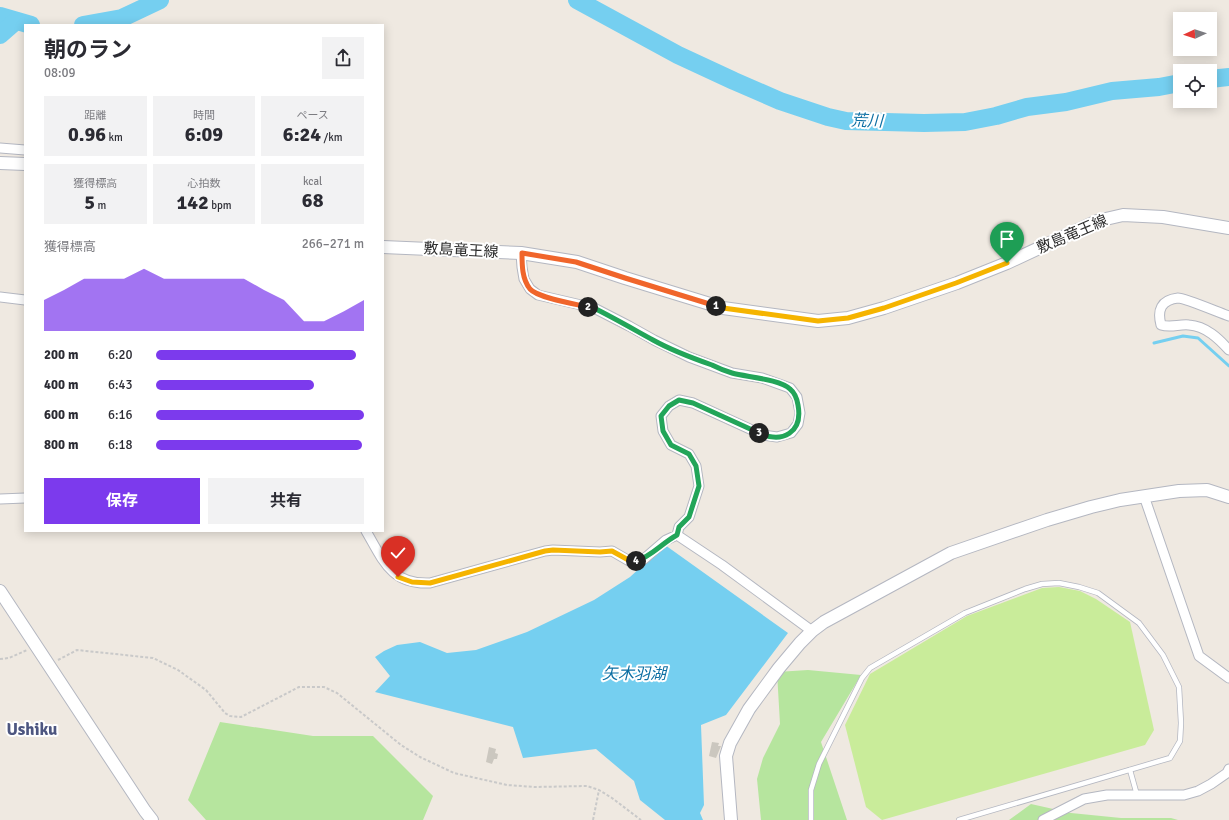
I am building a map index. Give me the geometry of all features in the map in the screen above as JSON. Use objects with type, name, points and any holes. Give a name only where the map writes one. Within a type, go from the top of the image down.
[{"type":"street","points":[[0,148],[24,150]]},
{"type":"street","points":[[0,163],[24,164]]},
{"type":"street","name":"敷島竜王線","points":[[384,247],[522,253],[576,262],[723,308],[818,321],[848,318],[884,308],[956,283],[1007,263],[1098,221],[1123,215],[1163,217],[1229,228]]},
{"type":"street","points":[[522,253],[524,279],[530,289],[538,295],[594,308],[689,357],[732,373],[776,382],[790,388],[796,397],[800,413],[798,424],[790,433],[777,437],[763,435],[693,403],[679,400],[669,406],[661,416],[663,431],[671,445],[689,454],[696,466],[699,486],[689,517],[679,527],[677,535]]},
{"type":"street","points":[[0,297],[24,300]]},
{"type":"street","points":[[1229,316],[1179,298],[1168,301],[1161,307],[1158,316],[1161,325],[1168,327],[1190,325],[1203,328],[1222,342],[1229,350]]},
{"type":"street","points":[[731,820],[726,756],[730,743],[749,709],[779,668],[800,643],[824,622],[951,553],[1076,511],[1120,500],[1179,490],[1207,490],[1229,496]]},
{"type":"street","points":[[1144,496],[1198,656],[1229,678]]},
{"type":"street","points":[[0,498],[24,498]]},
{"type":"street","points":[[367,532],[382,559],[398,577],[412,582],[421,583],[430,583],[553,550],[600,552],[612,551],[632,562],[644,559],[666,540],[677,535]]},
{"type":"street","points":[[677,535],[722,565],[812,631]]},
{"type":"street","points":[[0,591],[152,820]]},
{"type":"street","points":[[1043,820],[1084,799],[1107,795],[1184,795],[1211,784],[1227,773],[1229,769]]},
{"type":"lane","points":[[811,820],[811,790],[819,764],[862,678],[870,668],[965,613],[1025,589],[1042,584],[1059,583],[1080,587],[1098,593],[1139,623],[1163,655],[1179,687],[1181,723],[1180,741],[1170,758],[959,820]]},
{"type":"lane","points":[[1130,770],[1137,795]]},
{"type":"path","points":[[0,659],[8,658],[37,646]]},
{"type":"path","points":[[49,664],[78,650],[153,658],[178,670],[206,690],[230,716],[241,717],[299,687],[324,687],[336,693],[401,745],[420,757],[454,773],[507,786],[587,786],[599,790],[612,798],[641,820]]},
{"type":"path","points":[[593,820],[599,790]]},
{"type":"green space","points":[[1059,587],[1080,591],[1096,599],[1130,622],[1154,730],[1145,745],[882,820],[866,807],[845,725],[870,674],[967,616],[1042,588]]},
{"type":"green space","points":[[808,670],[861,675],[821,742],[847,820],[761,820],[757,779],[763,758],[780,724],[777,672]]},
{"type":"green space","points":[[220,722],[313,736],[373,736],[433,796],[423,820],[206,820],[188,800]]},
{"type":"green space","points":[[1031,804],[1071,813],[1121,818],[1171,818],[1178,820],[1009,820]]},
{"type":"water","name":"矢木羽湖","points":[[665,545],[788,633],[726,715],[701,725],[704,805],[700,813],[703,820],[665,820],[640,800],[634,781],[596,749],[523,758],[513,727],[375,692],[390,676],[375,657],[384,651],[397,645],[420,642],[447,653],[476,650],[527,632],[594,600],[630,577]]},
{"type":"building","points":[[712,742],[719,743],[718,746],[721,746],[716,758],[709,756]]},
{"type":"building","points":[[489,747],[496,749],[495,753],[498,754],[497,759],[494,759],[492,764],[486,762]]},
{"type":"waterway","name":"荒川","points":[[89,24],[122,18],[160,0]]},
{"type":"waterway","name":"荒川","points":[[577,0],[678,55],[734,81],[780,101],[828,117],[846,121],[924,123],[965,122],[996,116],[1027,107],[1066,102],[1112,91],[1173,84]]},
{"type":"waterway","name":"荒川","points":[[0,16],[28,24]]},
{"type":"waterway","points":[[0,35],[16,21]]},
{"type":"waterway","name":"荒川","points":[[1217,78],[1229,77]]},
{"type":"waterway","points":[[1154,343],[1183,336],[1198,338],[1229,366]]},
{"type":"district","name":"Ushiku","points":[[32,729]]},
{"type":"route","points":[[398,577],[412,582],[430,583],[553,550],[600,552],[612,551],[632,562],[644,559],[666,540],[677,535],[679,527],[689,517],[699,486],[696,466],[689,454],[671,445],[663,431],[661,416],[669,406],[679,400],[693,403],[763,435],[777,437],[790,433],[798,424],[800,413],[796,397],[790,388],[762,378],[732,373],[689,357],[594,308],[538,295],[530,289],[524,279],[522,253],[576,262],[723,308],[818,321],[848,318],[884,308],[956,283],[1007,263]]}]
